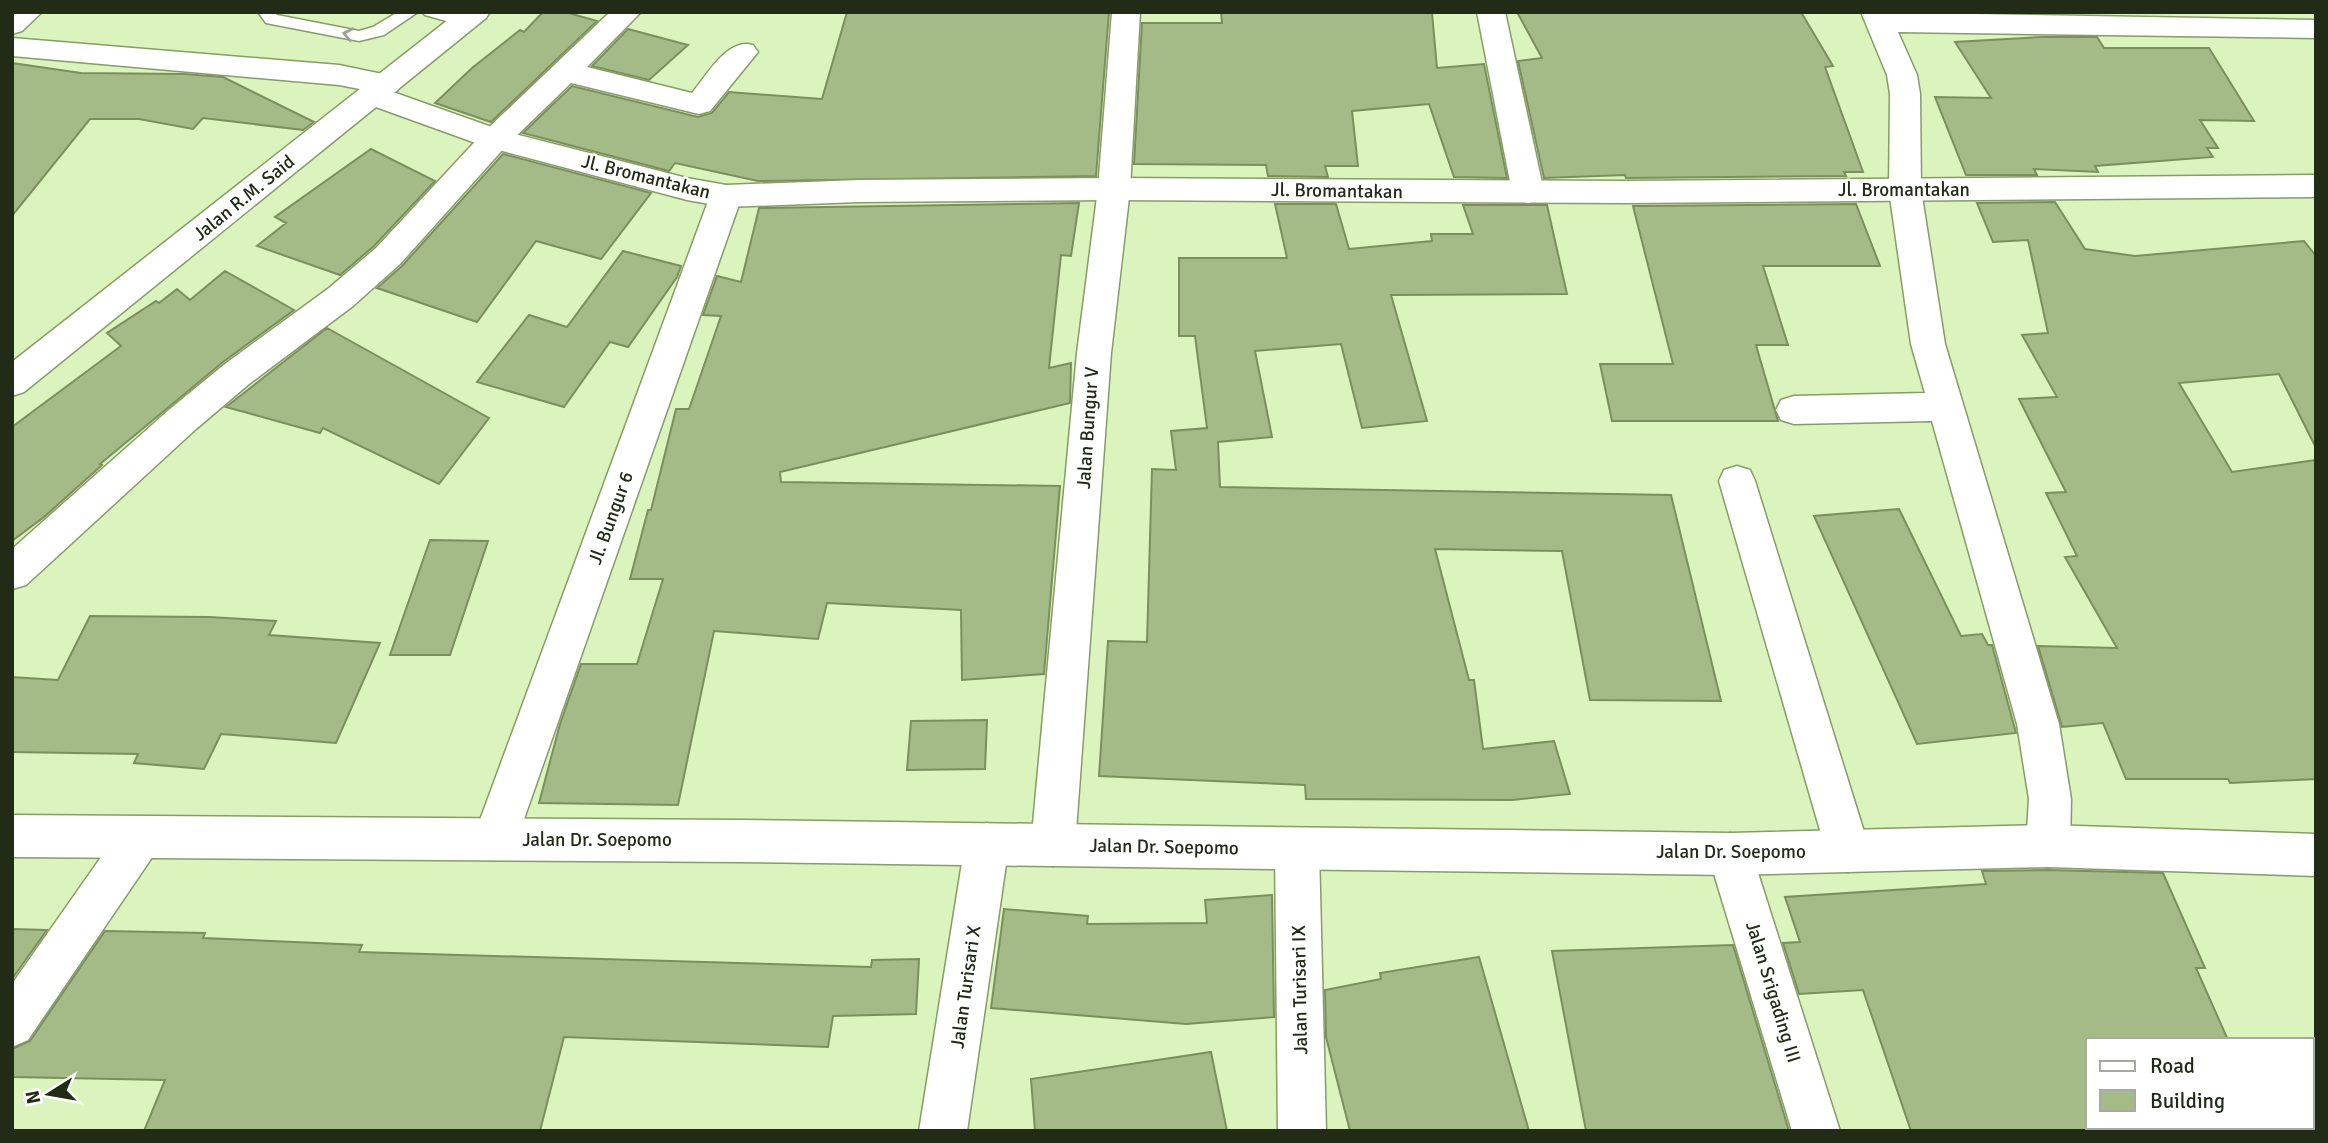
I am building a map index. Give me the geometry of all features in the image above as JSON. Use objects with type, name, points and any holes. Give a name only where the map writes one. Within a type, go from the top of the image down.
[{"type":"street","points":[[12,25],[28,12]]},
{"type":"street","name":"Jalan Bungur V","points":[[1053,845],[1094,353],[1114,189],[1126,12]]},
{"type":"street","points":[[1491,12],[1528,192]]},
{"type":"street","points":[[12,573],[183,419],[237,374],[341,297],[388,256],[495,139],[563,72],[611,15]]},
{"type":"street","name":"Jalan R.M. Said","points":[[12,382],[470,17]]},
{"type":"street","points":[[2048,846],[2050,799],[2038,724],[1928,344],[1905,190],[1905,94],[1902,75],[1877,18],[2316,29]]},
{"type":"street","name":"Jl. Bromantakan","points":[[12,47],[339,75],[380,89],[495,139],[687,189],[726,196],[859,191],[1114,189],[1528,192],[2316,186]]},
{"type":"street","points":[[563,72],[610,81],[666,99],[699,104],[743,52]]},
{"type":"street","name":"Jl. Bungur 6","points":[[495,839],[726,196]]},
{"type":"street","points":[[1794,410],[1946,407]]},
{"type":"street","points":[[1737,481],[1848,851]]},
{"type":"street","name":"Jalan Dr. Soepomo","points":[[12,836],[987,844],[1297,850],[1510,849],[1730,854],[2048,846],[2316,856]]},
{"type":"street","points":[[16,1012],[140,838]]},
{"type":"street","name":"Jalan Turisari X","points":[[943,1131],[987,844]]},
{"type":"street","name":"Jalan Turisari IX","points":[[1297,850],[1302,1131]]},
{"type":"street","name":"Jalan Srigading III","points":[[1730,854],[1816,1131]]},
{"type":"lane","points":[[266,12],[272,19],[359,36],[378,31],[410,12]]},
{"type":"lane","points":[[430,12],[470,17]]},
{"type":"building","points":[[543,12],[565,12],[597,21],[491,122],[435,103],[472,68],[520,30],[524,32]]},
{"type":"building","points":[[847,12],[1109,12],[1096,176],[758,181],[675,163],[669,171],[523,133],[572,86],[698,117],[712,113],[729,92],[822,99]]},
{"type":"building","points":[[1221,12],[1432,13],[1437,68],[1484,64],[1507,178],[1454,177],[1429,104],[1352,111],[1358,166],[1325,166],[1328,177],[1268,176],[1266,165],[1134,164],[1142,23],[1222,23]]},
{"type":"building","points":[[1517,12],[1801,12],[1833,66],[1825,67],[1863,172],[1844,172],[1846,176],[1626,178],[1625,175],[1544,178],[1518,61],[1542,58]]},
{"type":"building","points":[[628,29],[688,45],[649,80],[592,66]]},
{"type":"building","points":[[2097,37],[2104,48],[2209,48],[2254,121],[2200,120],[2218,148],[2207,148],[2213,157],[2095,166],[2098,172],[2034,169],[2037,175],[1966,175],[1935,97],[1991,98],[1955,42]]},
{"type":"building","points":[[12,63],[81,73],[223,77],[314,122],[303,130],[203,118],[193,129],[139,119],[90,119],[12,216]]},
{"type":"building","points":[[371,149],[435,181],[374,246],[340,275],[257,246],[286,223],[275,217]]},
{"type":"building","points":[[503,154],[651,193],[601,259],[536,241],[477,322],[377,288],[402,266]]},
{"type":"building","points":[[2055,202],[2085,249],[2135,256],[2304,241],[2316,256],[2316,448],[2279,374],[2179,383],[2232,472],[2316,460],[2316,779],[2230,783],[2228,779],[2126,779],[2103,723],[2062,727],[2038,646],[2117,648],[2065,557],[2077,556],[2046,493],[2066,492],[2019,399],[2057,397],[2022,335],[2048,333],[2028,240],[1993,242],[1977,203]]},
{"type":"building","points":[[1079,203],[1071,256],[1061,255],[1049,368],[1071,363],[1070,403],[780,472],[781,482],[1060,486],[1044,674],[962,680],[961,610],[827,603],[818,639],[714,631],[678,805],[539,803],[560,724],[581,664],[637,664],[663,579],[630,579],[648,510],[651,510],[676,409],[689,409],[721,316],[703,315],[717,276],[741,282],[759,208]]},
{"type":"building","points":[[1275,204],[1336,204],[1349,249],[1432,241],[1431,234],[1473,234],[1463,205],[1547,205],[1567,294],[1391,295],[1427,421],[1362,428],[1341,344],[1255,351],[1272,437],[1218,442],[1220,487],[1671,495],[1721,701],[1590,700],[1562,551],[1435,549],[1469,680],[1474,680],[1483,749],[1554,741],[1570,794],[1512,800],[1306,799],[1305,785],[1099,776],[1108,641],[1147,642],[1152,469],[1176,470],[1171,431],[1207,428],[1195,336],[1179,336],[1179,258],[1287,258]]},
{"type":"building","points":[[1856,204],[1880,266],[1763,266],[1788,345],[1756,345],[1778,421],[1612,421],[1600,364],[1673,364],[1633,206]]},
{"type":"building","points":[[623,251],[681,266],[677,277],[628,347],[610,342],[564,407],[477,382],[529,315],[567,327]]},
{"type":"building","points":[[225,271],[294,310],[223,362],[100,464],[102,465],[44,517],[12,541],[12,427],[121,346],[107,333],[156,301],[159,303],[177,289],[190,300]]},
{"type":"building","points":[[327,328],[489,418],[439,484],[323,428],[320,433],[226,407]]},
{"type":"building","points":[[1899,509],[1961,636],[1982,634],[1988,645],[1992,645],[2016,733],[1917,744],[1814,516]]},
{"type":"building","points":[[430,540],[488,541],[450,655],[390,655]]},
{"type":"building","points":[[90,616],[209,617],[276,621],[269,635],[380,643],[336,743],[221,734],[204,769],[134,763],[138,754],[12,752],[12,677],[58,680]]},
{"type":"building","points":[[987,720],[985,769],[907,770],[911,721]]},
{"type":"building","points":[[1982,871],[2163,873],[2205,968],[2196,968],[2227,1038],[2086,1038],[2088,1131],[1911,1131],[1863,990],[1799,994],[1783,943],[1800,942],[1785,897],[1986,884]]},
{"type":"building","points":[[1272,895],[1274,1017],[1186,1024],[991,1008],[1004,909],[1088,916],[1087,924],[1207,923],[1205,900]]},
{"type":"building","points":[[12,929],[47,930],[12,979]]},
{"type":"building","points":[[105,931],[205,933],[203,938],[362,945],[359,952],[871,967],[872,960],[919,959],[916,1014],[833,1016],[828,1047],[564,1037],[540,1131],[144,1131],[165,1080],[12,1077],[12,1049],[30,1041]]},
{"type":"building","points":[[1733,945],[1789,1131],[1586,1131],[1552,951]]},
{"type":"building","points":[[1479,957],[1529,1131],[1350,1131],[1326,1037],[1325,990],[1381,979],[1380,973]]},
{"type":"building","points":[[1211,1052],[1227,1131],[1035,1131],[1031,1079]]}]
